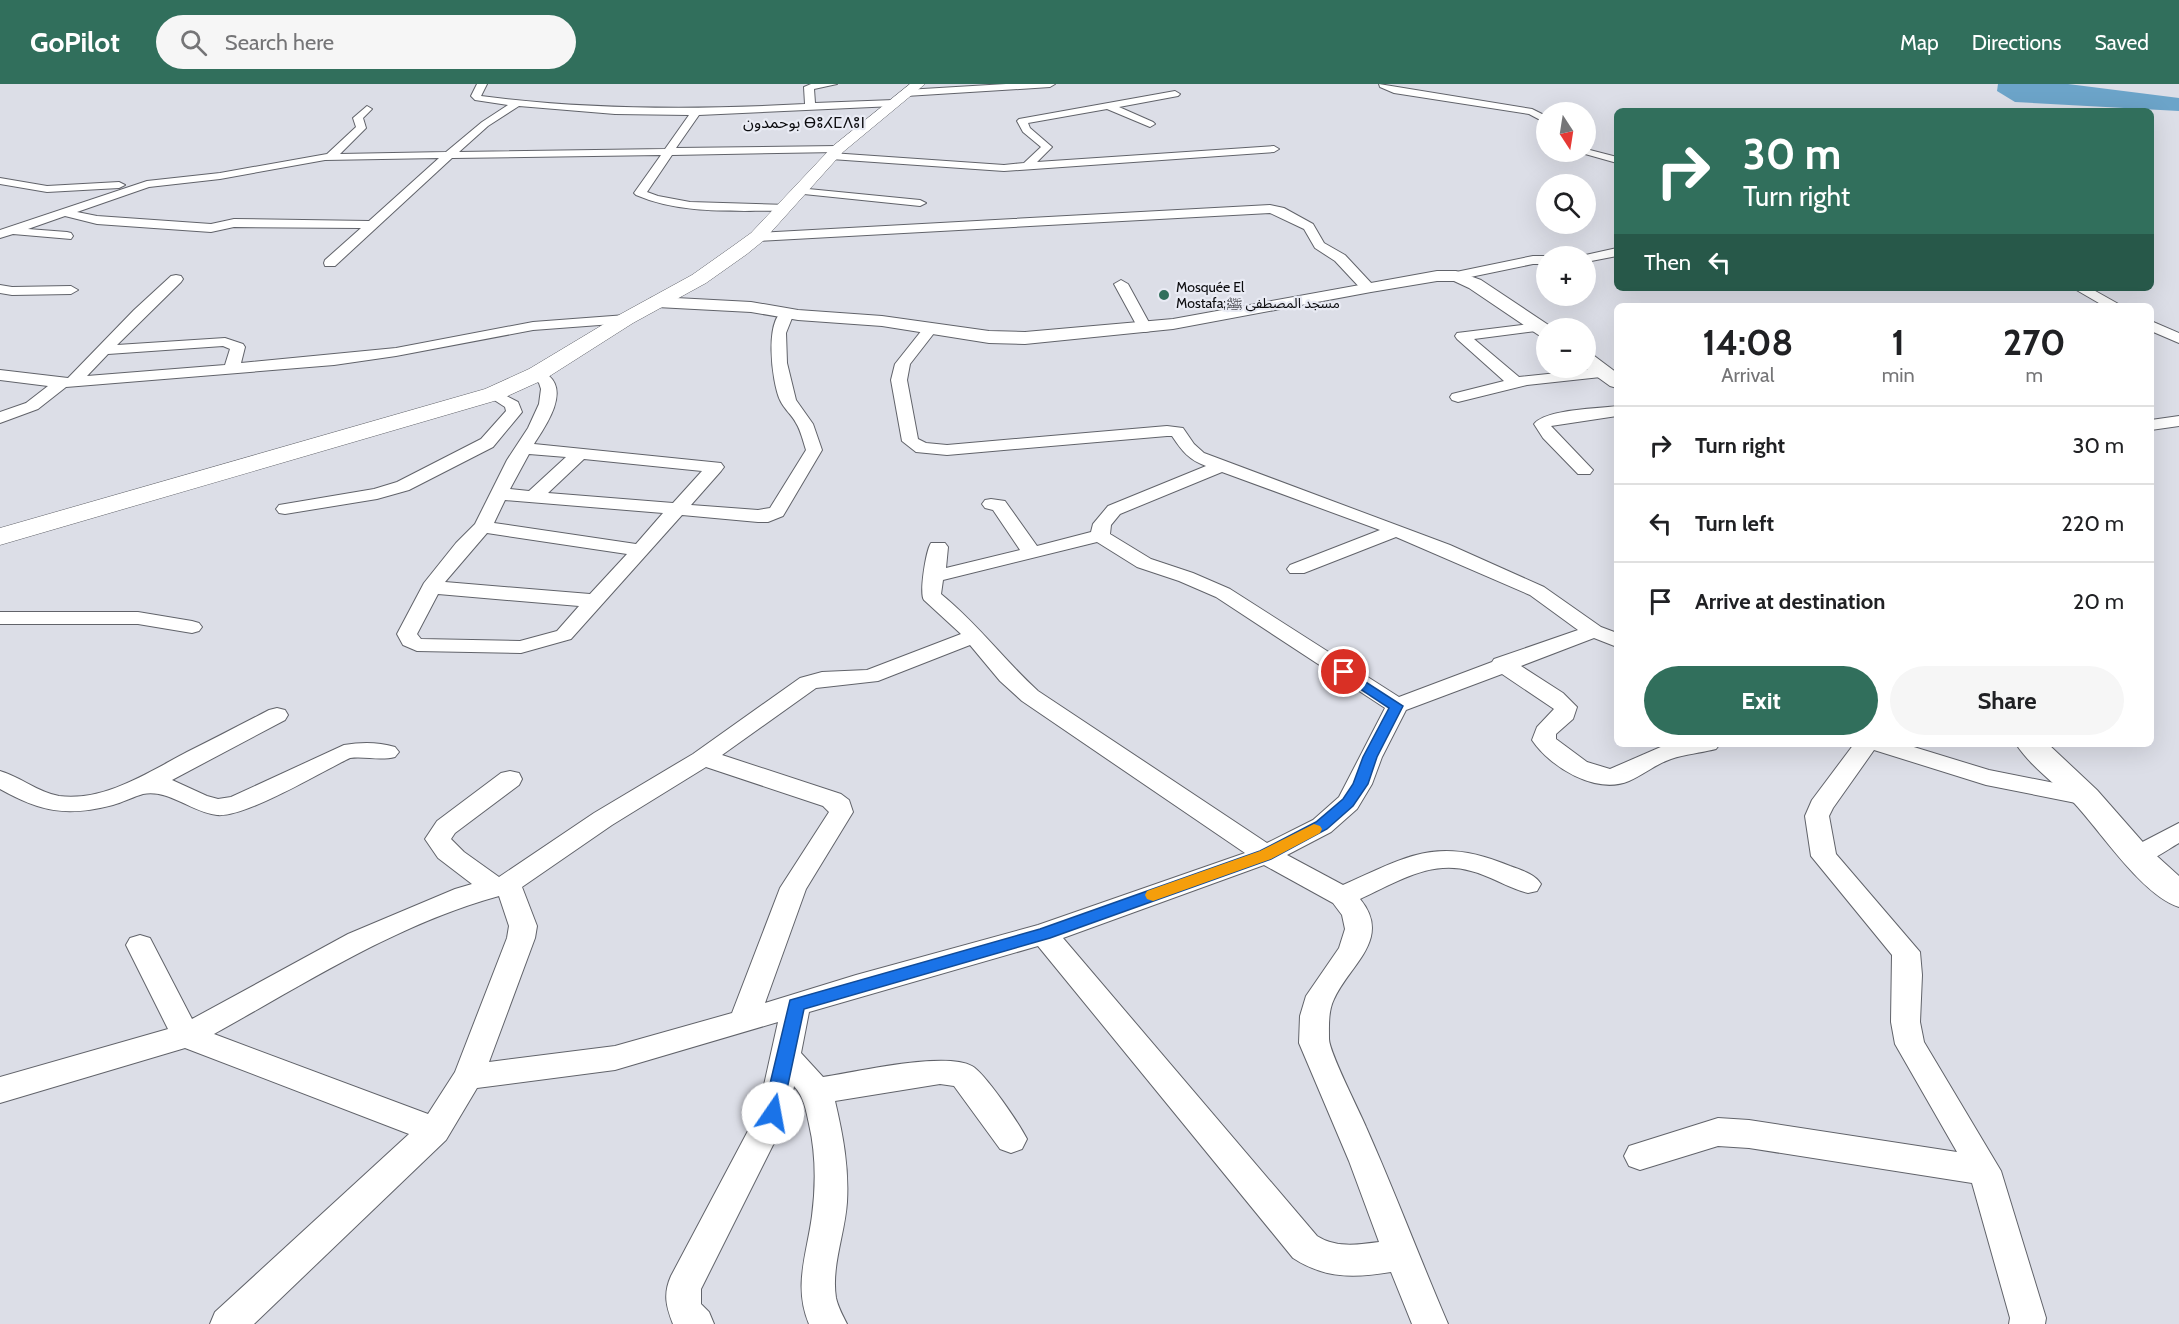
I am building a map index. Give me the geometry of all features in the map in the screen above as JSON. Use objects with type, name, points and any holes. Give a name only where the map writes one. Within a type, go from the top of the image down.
[{"type":"main road","points":[[0,537],[493,394],[537,374],[626,319],[699,279],[757,237],[834,152],[906,93]]},
{"type":"street","points":[[482,84],[476,96],[478,98],[517,103],[696,112],[810,107],[906,93],[1050,84]]},
{"type":"street","points":[[810,107],[809,87],[832,84]]},
{"type":"street","points":[[1379,85],[1407,84]]},
{"type":"street","points":[[1379,85],[1389,89],[1536,114]]},
{"type":"street","points":[[1018,86],[1039,94]]},
{"type":"street","points":[[1026,167],[1047,147],[1043,142],[1029,135],[1022,121],[1175,94]]},
{"type":"street","points":[[1059,102],[1079,110]]},
{"type":"street","points":[[330,262],[485,124],[517,103]]},
{"type":"street","points":[[1109,106],[1150,124]]},
{"type":"street","points":[[330,157],[361,128],[358,118],[367,109]]},
{"type":"street","points":[[696,112],[640,193],[655,199],[686,204],[791,199],[920,202]]},
{"type":"street","points":[[0,180],[47,189],[147,184],[220,176],[330,157],[671,151],[834,152],[980,167],[1026,167],[1274,149]]},
{"type":"street","points":[[1596,155],[1614,159]]},
{"type":"street","points":[[4,232],[147,184]]},
{"type":"street","points":[[757,237],[1270,208],[1309,227],[1319,245],[1340,258],[1368,288]]},
{"type":"street","points":[[63,212],[97,220],[211,228],[234,223],[373,225]]},
{"type":"street","points":[[4,232],[68,236]]},
{"type":"street","points":[[1596,256],[1614,253]]},
{"type":"street","points":[[657,303],[730,305],[787,313],[882,321],[1006,338],[1042,337],[1144,328],[1437,276],[1456,276],[1536,260]]},
{"type":"street","points":[[1456,276],[1475,284],[1536,324]]},
{"type":"street","points":[[0,418],[32,406],[67,382],[176,279]]},
{"type":"street","points":[[1121,284],[1144,328]]},
{"type":"street","points":[[0,289],[12,291],[71,290]]},
{"type":"street","points":[[2086,291],[2109,303]]},
{"type":"street","points":[[500,494],[763,517],[777,512],[812,455],[814,444],[805,424],[788,400],[779,363],[779,333],[787,313]]},
{"type":"street","points":[[0,375],[67,382],[371,356],[533,326],[626,319]]},
{"type":"street","points":[[931,328],[903,364],[899,380],[910,441],[922,448],[946,450],[1167,430],[1177,432],[1188,448],[1198,457],[1443,549],[1537,591],[1606,636]]},
{"type":"street","points":[[2154,328],[2179,339]]},
{"type":"street","points":[[1515,382],[1462,336],[1536,330]]},
{"type":"street","points":[[103,350],[225,342],[238,347],[232,368]]},
{"type":"street","points":[[1596,366],[1611,377]]},
{"type":"street","points":[[523,448],[715,467],[564,636],[521,647],[417,645],[410,641],[407,634],[431,587],[462,547],[483,527],[523,448],[547,404],[549,389],[546,381],[537,374]]},
{"type":"street","points":[[1458,397],[1515,382],[1611,377]]},
{"type":"street","points":[[285,509],[385,492],[403,486],[487,442],[514,412],[512,405],[493,394]]},
{"type":"street","points":[[1584,470],[1542,424],[1552,419],[1614,411]]},
{"type":"street","points":[[2154,425],[2179,421]]},
{"type":"street","points":[[533,497],[581,453]]},
{"type":"street","points":[[1100,536],[1102,524],[1114,510],[1221,466]]},
{"type":"street","points":[[991,504],[999,505],[1033,554]]},
{"type":"street","points":[[483,527],[640,550]]},
{"type":"street","points":[[1297,569],[1395,531]]},
{"type":"street","points":[[935,576],[1100,536],[1144,563],[1186,577],[1224,594],[1299,645],[1397,706]]},
{"type":"street","points":[[938,547],[931,596],[959,619],[1029,696],[1266,855],[1342,896],[1355,912],[1359,929],[1352,951],[1320,996],[1315,1016],[1314,1043],[1365,1161],[1430,1324]]},
{"type":"street","points":[[431,587],[596,601]]},
{"type":"street","points":[[0,618],[138,618],[192,627]]},
{"type":"street","points":[[468,1077],[615,1058],[1044,934],[1266,855],[1322,825],[1348,803],[1360,784],[1370,757],[1397,706],[1502,664],[1606,636]]},
{"type":"street","points":[[0,1090],[186,1036],[358,941],[464,896],[501,885],[700,759],[808,683],[822,679],[870,676],[973,637]]},
{"type":"street","points":[[1502,664],[1566,707],[1565,714],[1545,732],[1544,740],[1557,753],[1585,770],[1613,778],[1663,753],[1693,747]]},
{"type":"street","points":[[0,779],[35,798],[60,804],[83,804],[113,797],[142,786],[277,715]]},
{"type":"street","points":[[1864,747],[1821,806],[1817,816],[1824,856],[1906,952],[1909,965],[1905,1031],[1910,1044],[1985,1171],[2028,1318],[2026,1324]]},
{"type":"street","points":[[1889,747],[1986,777],[2086,797]]},
{"type":"street","points":[[2034,747],[2086,797],[2136,856],[2179,894]]},
{"type":"street","points":[[142,786],[171,789],[218,807],[237,804],[344,752],[361,749],[387,752]]},
{"type":"street","points":[[700,759],[709,759],[832,800],[840,806],[841,812],[793,888],[744,1021]]},
{"type":"street","points":[[228,1324],[435,1130],[468,1077],[521,938],[523,926],[501,885],[454,856],[440,845],[438,839],[446,827],[510,779]]},
{"type":"street","points":[[2136,856],[2179,832]]},
{"type":"street","points":[[1342,896],[1419,863],[1440,858],[1476,862],[1528,884]]},
{"type":"street","points":[[1044,934],[1305,1247],[1317,1257],[1333,1262],[1401,1255]]},
{"type":"street","points":[[140,945],[186,1036],[435,1130]]},
{"type":"street","points":[[696,1324],[685,1315],[682,1302],[683,1288],[773,1113],[796,1005]]},
{"type":"street","points":[[785,1056],[816,1091],[828,1131],[833,1168],[828,1218],[820,1260],[819,1294],[825,1319],[829,1324]]},
{"type":"street","points":[[816,1091],[940,1072],[961,1074],[968,1079],[1011,1139]]},
{"type":"street","points":[[1640,1156],[1718,1132],[1749,1134],[1985,1171]]},
{"type":"water","points":[[1998,84],[2068,84],[2179,98],[2179,111],[2015,102],[1997,91]]},
{"type":"slow traffic","points":[[1153,895],[1266,855],[1314,829]]},
{"type":"place","name":"Mosquée El Mostafa;مسجد المصطفى ﷺ","points":[[1164,295]]},
{"type":"district","name":"بوحمدون ⴱⵓⵃⵎⴷⵓⵏ","points":[[804,122]]},
{"type":"route","points":[[773,1113],[796,1005],[1044,934],[1266,855],[1322,825],[1348,803],[1360,784],[1370,757],[1397,706],[1344,672]]}]
